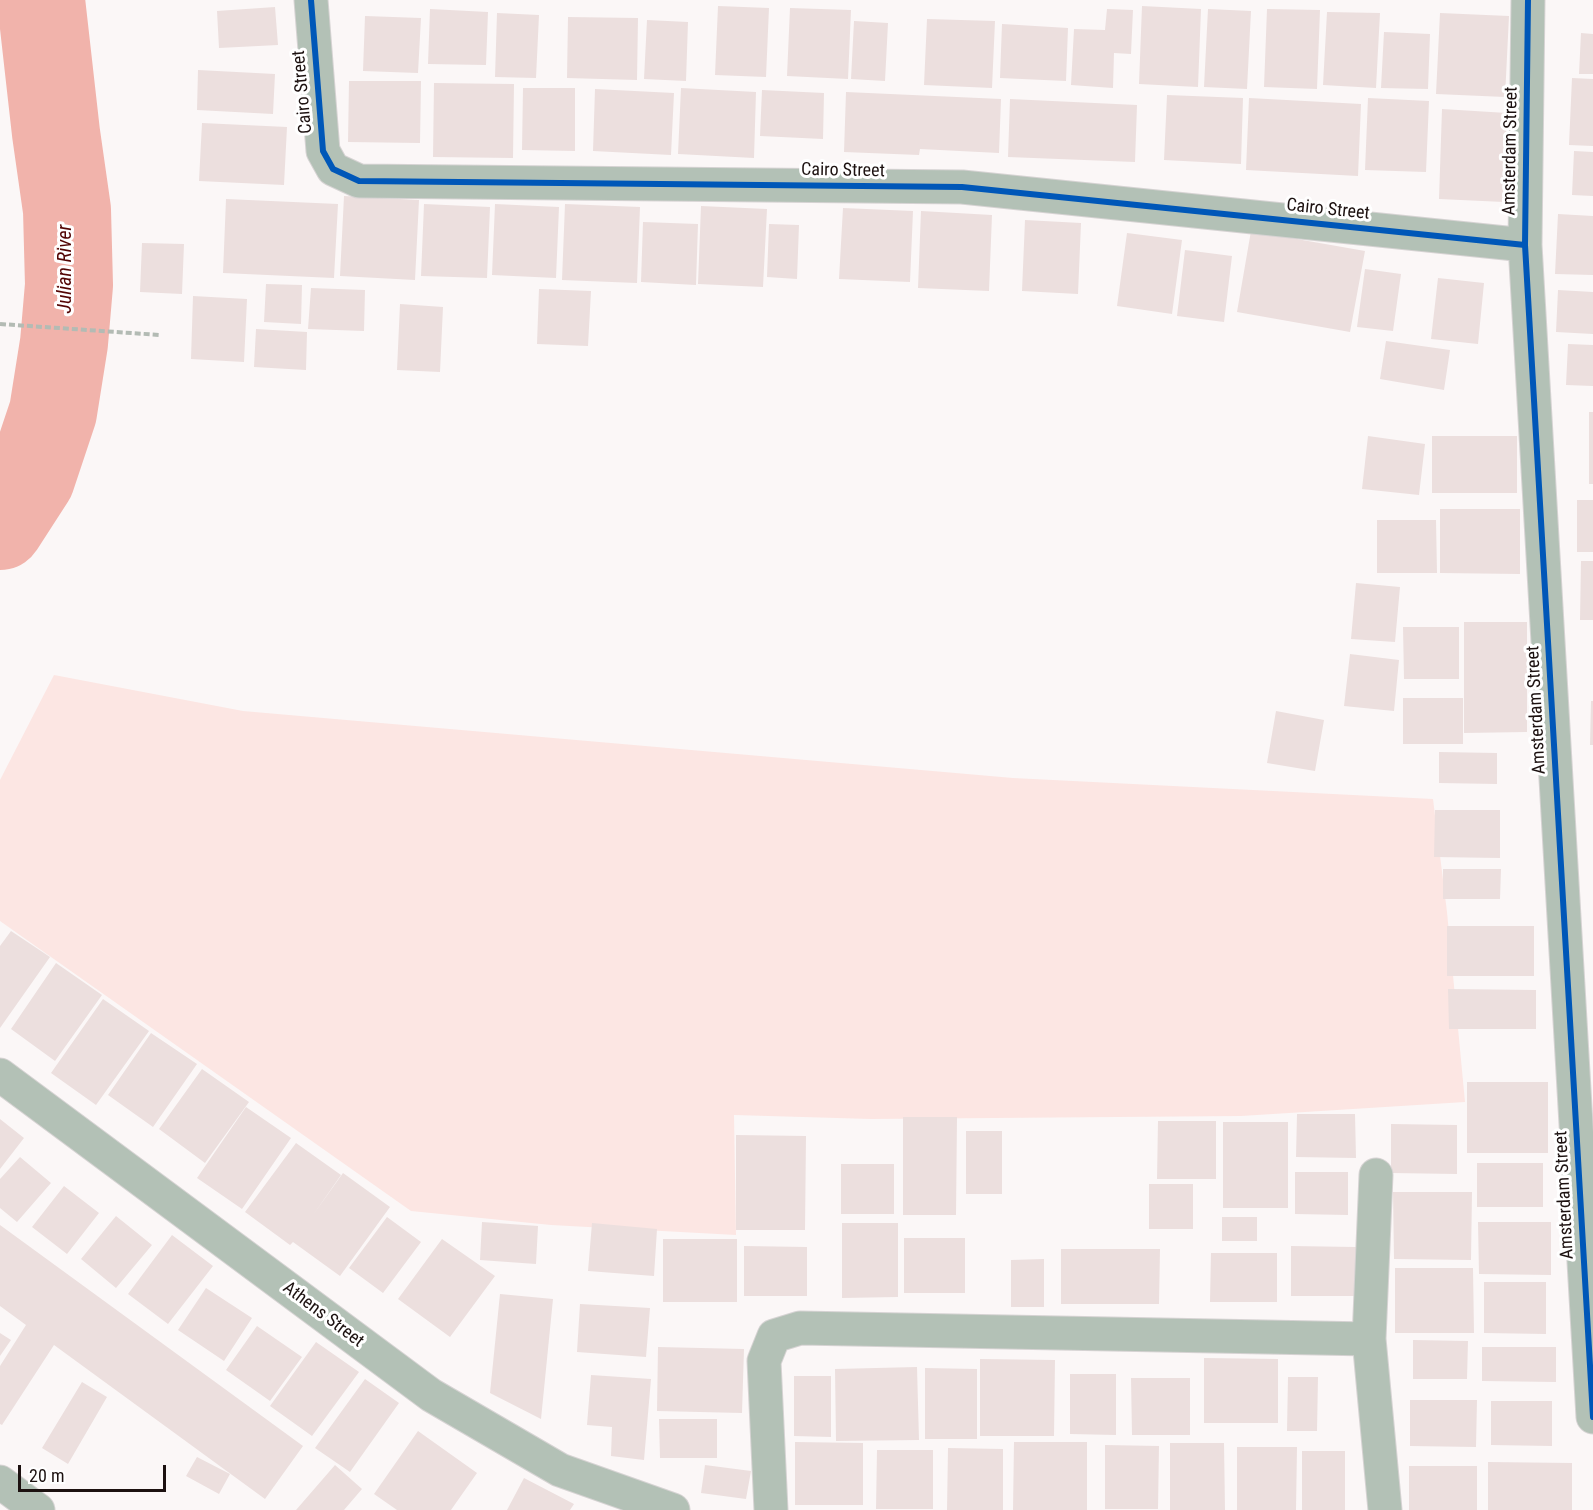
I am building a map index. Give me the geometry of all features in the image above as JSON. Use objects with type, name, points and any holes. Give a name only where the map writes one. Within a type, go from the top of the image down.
[{"type":"street","name":"Cairo Street","points":[[311,0],[323,151],[333,169],[359,181],[962,187],[1525,245]]},
{"type":"street","name":"Amsterdam Street","points":[[1528,0],[1525,245],[1593,1417]]},
{"type":"street","name":"Athens Street","points":[[0,1076],[431,1395],[560,1470],[673,1510]]},
{"type":"street","points":[[1376,1176],[1369,1339],[1385,1510]]},
{"type":"street","points":[[771,1510],[764,1361],[774,1336],[800,1328],[1369,1339]]},
{"type":"street","points":[[0,1482],[38,1510]]},
{"type":"path","points":[[0,324],[160,335]]},
{"type":"shaded area","points":[[54,675],[243,711],[1013,778],[1433,799],[1447,912],[1465,1102],[1241,1116],[871,1119],[734,1115],[736,1235],[551,1225],[411,1211],[0,921],[0,780]]},
{"type":"building","points":[[718,6],[769,8],[766,77],[715,75]]},
{"type":"building","points":[[1142,6],[1201,9],[1198,87],[1139,84]]},
{"type":"building","points":[[275,7],[278,45],[219,48],[217,11]]},
{"type":"building","points":[[790,8],[851,10],[848,79],[787,76]]},
{"type":"building","points":[[430,9],[488,12],[486,65],[428,64]]},
{"type":"building","points":[[1107,9],[1133,10],[1131,54],[1114,53],[1113,88],[1071,85],[1074,29],[1105,30]]},
{"type":"building","points":[[1208,9],[1251,11],[1247,89],[1204,87]]},
{"type":"building","points":[[1267,9],[1320,10],[1317,89],[1264,87]]},
{"type":"building","points":[[1327,12],[1380,13],[1376,88],[1323,85]]},
{"type":"building","points":[[497,13],[539,15],[536,78],[495,77]]},
{"type":"building","points":[[1440,13],[1509,16],[1505,97],[1436,94]]},
{"type":"building","points":[[365,16],[421,18],[418,73],[363,71]]},
{"type":"building","points":[[568,17],[638,18],[637,80],[567,78]]},
{"type":"building","points":[[927,19],[995,21],[992,88],[924,85]]},
{"type":"building","points":[[647,20],[688,22],[686,81],[644,79]]},
{"type":"building","points":[[854,21],[888,23],[885,81],[851,79]]},
{"type":"building","points":[[1002,24],[1068,28],[1066,81],[1000,78]]},
{"type":"building","points":[[1384,32],[1430,34],[1428,89],[1381,88]]},
{"type":"building","points":[[1581,33],[1593,34],[1593,74],[1579,74]]},
{"type":"building","points":[[198,70],[275,74],[273,114],[197,110]]},
{"type":"building","points":[[1572,78],[1593,79],[1593,146],[1569,145]]},
{"type":"building","points":[[349,81],[421,81],[420,143],[348,142]]},
{"type":"building","points":[[434,83],[514,84],[513,158],[433,157]]},
{"type":"building","points":[[523,88],[575,88],[575,151],[522,150]]},
{"type":"building","points":[[681,88],[756,92],[754,158],[678,154]]},
{"type":"building","points":[[595,89],[674,93],[671,155],[593,151]]},
{"type":"building","points":[[762,90],[824,93],[823,139],[760,136]]},
{"type":"building","points":[[846,92],[1001,99],[999,153],[920,149],[919,155],[844,152]]},
{"type":"building","points":[[1167,95],[1243,98],[1241,164],[1164,160]]},
{"type":"building","points":[[1249,98],[1361,104],[1358,176],[1246,170]]},
{"type":"building","points":[[1368,98],[1429,101],[1426,172],[1365,170]]},
{"type":"building","points":[[1010,99],[1137,105],[1135,162],[1008,157]]},
{"type":"building","points":[[1442,109],[1507,113],[1504,202],[1439,199]]},
{"type":"building","points":[[202,123],[287,127],[284,185],[199,181]]},
{"type":"building","points":[[1574,151],[1593,152],[1593,196],[1572,195]]},
{"type":"building","points":[[344,196],[419,200],[415,280],[340,276]]},
{"type":"building","points":[[226,199],[338,204],[334,278],[223,273]]},
{"type":"building","points":[[424,204],[490,207],[487,278],[421,276]]},
{"type":"building","points":[[495,204],[559,207],[556,278],[492,275]]},
{"type":"building","points":[[565,204],[640,207],[637,283],[562,280]]},
{"type":"building","points":[[701,206],[767,209],[763,287],[698,284]]},
{"type":"building","points":[[843,208],[913,211],[910,282],[839,279]]},
{"type":"building","points":[[921,211],[992,215],[989,291],[918,288]]},
{"type":"building","points":[[1558,214],[1593,216],[1593,275],[1555,274]]},
{"type":"building","points":[[1025,220],[1081,223],[1078,294],[1022,291]]},
{"type":"building","points":[[643,222],[698,224],[696,285],[641,282]]},
{"type":"building","points":[[769,224],[799,225],[797,279],[767,277]]},
{"type":"building","points":[[1251,231],[1365,251],[1350,332],[1237,312]]},
{"type":"building","points":[[1127,233],[1182,240],[1172,314],[1117,306]]},
{"type":"building","points":[[142,243],[184,244],[182,294],[140,292]]},
{"type":"building","points":[[1185,250],[1232,256],[1224,322],[1177,316]]},
{"type":"building","points":[[1365,269],[1401,274],[1393,331],[1357,327]]},
{"type":"building","points":[[1438,278],[1484,283],[1478,344],[1431,339]]},
{"type":"building","points":[[266,284],[302,285],[301,324],[264,322]]},
{"type":"building","points":[[311,288],[365,290],[364,331],[308,329]]},
{"type":"building","points":[[539,289],[591,291],[588,346],[537,344]]},
{"type":"building","points":[[1558,290],[1593,292],[1593,334],[1556,332]]},
{"type":"building","points":[[193,296],[247,299],[244,362],[191,359]]},
{"type":"building","points":[[400,304],[443,307],[440,372],[397,370]]},
{"type":"building","points":[[256,329],[307,332],[306,370],[254,367]]},
{"type":"building","points":[[1386,341],[1450,350],[1444,390],[1380,379]]},
{"type":"building","points":[[1568,344],[1593,345],[1593,386],[1566,385]]},
{"type":"building","points":[[1589,412],[1593,412],[1593,484],[1589,484]]},
{"type":"building","points":[[1368,436],[1425,444],[1419,495],[1362,489]]},
{"type":"building","points":[[1432,436],[1517,436],[1517,493],[1432,493]]},
{"type":"building","points":[[1577,500],[1593,500],[1593,552],[1577,552]]},
{"type":"building","points":[[1440,509],[1520,509],[1520,574],[1440,573]]},
{"type":"building","points":[[1377,520],[1436,520],[1437,573],[1377,573]]},
{"type":"building","points":[[1581,561],[1593,561],[1593,620],[1580,620]]},
{"type":"building","points":[[1356,583],[1400,587],[1395,642],[1351,639]]},
{"type":"building","points":[[1464,622],[1527,622],[1527,732],[1464,733]]},
{"type":"building","points":[[1403,627],[1459,627],[1459,679],[1404,679]]},
{"type":"building","points":[[1350,654],[1399,660],[1394,711],[1344,706]]},
{"type":"building","points":[[1403,698],[1463,698],[1463,744],[1403,744]]},
{"type":"building","points":[[1591,701],[1593,701],[1593,745],[1590,745]]},
{"type":"building","points":[[1276,711],[1324,720],[1315,771],[1267,763]]},
{"type":"building","points":[[1439,752],[1497,753],[1497,784],[1439,783]]},
{"type":"building","points":[[1435,810],[1500,810],[1500,858],[1434,857]]},
{"type":"building","points":[[1443,869],[1501,869],[1500,899],[1443,899]]},
{"type":"building","points":[[1447,926],[1534,926],[1534,976],[1447,976]]},
{"type":"building","points":[[11,931],[50,957],[0,1028],[0,946]]},
{"type":"building","points":[[56,963],[102,995],[55,1061],[11,1029]]},
{"type":"building","points":[[1448,989],[1536,990],[1536,1029],[1449,1029]]},
{"type":"building","points":[[103,999],[149,1031],[96,1105],[51,1073]]},
{"type":"building","points":[[151,1033],[197,1064],[153,1127],[108,1095]]},
{"type":"building","points":[[202,1069],[249,1102],[205,1163],[159,1129]]},
{"type":"building","points":[[1467,1082],[1548,1082],[1548,1153],[1467,1153]]},
{"type":"building","points":[[246,1107],[291,1138],[242,1209],[197,1178]]},
{"type":"building","points":[[1297,1114],[1355,1114],[1356,1158],[1296,1157]]},
{"type":"building","points":[[903,1117],[957,1117],[956,1215],[903,1215]]},
{"type":"building","points":[[0,1119],[24,1138],[0,1169]]},
{"type":"building","points":[[1158,1121],[1216,1121],[1216,1179],[1157,1179]]},
{"type":"building","points":[[1223,1122],[1288,1122],[1288,1208],[1223,1208]]},
{"type":"building","points":[[1391,1124],[1457,1125],[1457,1174],[1391,1173]]},
{"type":"building","points":[[966,1131],[1002,1131],[1002,1194],[966,1194]]},
{"type":"building","points":[[736,1135],[806,1136],[805,1230],[736,1230]]},
{"type":"building","points":[[296,1143],[341,1175],[313,1215],[343,1173],[390,1207],[340,1276],[293,1242],[290,1245],[245,1212]]},
{"type":"building","points":[[20,1157],[51,1183],[17,1222],[0,1208],[0,1179]]},
{"type":"building","points":[[1477,1163],[1543,1163],[1543,1207],[1477,1207]]},
{"type":"building","points":[[841,1164],[894,1164],[894,1214],[841,1214]]},
{"type":"building","points":[[1295,1172],[1348,1172],[1348,1215],[1295,1214]]},
{"type":"building","points":[[1149,1184],[1193,1184],[1193,1229],[1149,1229]]},
{"type":"building","points":[[64,1186],[99,1213],[67,1254],[32,1227]]},
{"type":"building","points":[[1393,1192],[1472,1192],[1471,1260],[1394,1259]]},
{"type":"building","points":[[116,1216],[152,1245],[116,1288],[81,1259]]},
{"type":"building","points":[[387,1217],[421,1242],[383,1293],[349,1268]]},
{"type":"building","points":[[1222,1217],[1257,1217],[1257,1241],[1222,1241]]},
{"type":"building","points":[[482,1222],[538,1226],[536,1264],[480,1260]]},
{"type":"building","points":[[1478,1222],[1551,1222],[1551,1275],[1479,1274]]},
{"type":"building","points":[[592,1223],[657,1229],[654,1276],[588,1271]]},
{"type":"building","points":[[842,1223],[898,1223],[898,1297],[842,1298]]},
{"type":"building","points":[[0,1225],[303,1446],[265,1499],[54,1345],[2,1425],[0,1424],[0,1366],[26,1325],[0,1306]]},
{"type":"building","points":[[172,1235],[213,1266],[168,1324],[128,1294]]},
{"type":"building","points":[[904,1238],[965,1238],[965,1293],[904,1293]]},
{"type":"building","points":[[442,1239],[495,1276],[450,1337],[398,1299]]},
{"type":"building","points":[[663,1239],[737,1239],[737,1302],[663,1302]]},
{"type":"building","points":[[744,1246],[807,1247],[807,1296],[744,1296]]},
{"type":"building","points":[[1291,1246],[1356,1247],[1356,1296],[1291,1296]]},
{"type":"building","points":[[1061,1249],[1160,1249],[1159,1304],[1061,1304]]},
{"type":"building","points":[[1211,1253],[1277,1253],[1277,1302],[1210,1302]]},
{"type":"building","points":[[1044,1259],[1044,1307],[1011,1307],[1011,1260]]},
{"type":"building","points":[[1395,1268],[1473,1268],[1474,1333],[1395,1333]]},
{"type":"building","points":[[1484,1282],[1546,1282],[1546,1334],[1484,1333]]},
{"type":"building","points":[[206,1288],[252,1318],[224,1361],[178,1330]]},
{"type":"building","points":[[500,1294],[553,1299],[541,1419],[490,1393]]},
{"type":"building","points":[[580,1304],[650,1308],[646,1357],[577,1352]]},
{"type":"building","points":[[257,1326],[302,1357],[270,1401],[226,1370]]},
{"type":"building","points":[[0,1333],[11,1340],[0,1356]]},
{"type":"building","points":[[1413,1340],[1468,1341],[1467,1379],[1413,1379]]},
{"type":"building","points":[[316,1342],[359,1372],[312,1436],[270,1406]]},
{"type":"building","points":[[658,1347],[744,1349],[742,1413],[657,1411]]},
{"type":"building","points":[[1482,1347],[1556,1347],[1556,1382],[1482,1381]]},
{"type":"building","points":[[1204,1358],[1278,1359],[1278,1423],[1204,1423]]},
{"type":"building","points":[[980,1359],[1055,1360],[1054,1436],[980,1436]]},
{"type":"building","points":[[917,1367],[919,1440],[836,1441],[835,1369]]},
{"type":"building","points":[[925,1368],[977,1369],[977,1439],[925,1439]]},
{"type":"building","points":[[1070,1374],[1116,1374],[1116,1435],[1070,1434]]},
{"type":"building","points":[[591,1375],[651,1379],[644,1460],[611,1456],[612,1427],[587,1425]]},
{"type":"building","points":[[794,1376],[831,1376],[831,1437],[794,1436]]},
{"type":"building","points":[[1288,1377],[1318,1377],[1317,1431],[1287,1431]]},
{"type":"building","points":[[1131,1378],[1190,1378],[1190,1435],[1132,1435]]},
{"type":"building","points":[[365,1379],[399,1403],[350,1472],[315,1448]]},
{"type":"building","points":[[82,1382],[107,1397],[68,1464],[42,1448]]},
{"type":"building","points":[[1410,1400],[1477,1400],[1476,1447],[1410,1446]]},
{"type":"building","points":[[1491,1401],[1552,1401],[1552,1446],[1491,1445]]},
{"type":"building","points":[[659,1419],[717,1419],[717,1458],[660,1458]]},
{"type":"building","points":[[418,1431],[477,1473],[451,1510],[397,1510],[374,1494]]},
{"type":"building","points":[[795,1442],[863,1443],[863,1505],[795,1505]]},
{"type":"building","points":[[1014,1442],[1087,1442],[1087,1510],[1013,1510]]},
{"type":"building","points":[[1170,1443],[1224,1443],[1225,1510],[1170,1510]]},
{"type":"building","points":[[1105,1445],[1159,1446],[1158,1509],[1105,1509]]},
{"type":"building","points":[[1237,1447],[1297,1447],[1296,1510],[1237,1510]]},
{"type":"building","points":[[948,1448],[1003,1449],[1003,1510],[947,1510]]},
{"type":"building","points":[[877,1450],[933,1450],[933,1509],[876,1509]]},
{"type":"building","points":[[1302,1451],[1345,1451],[1345,1510],[1302,1510]]},
{"type":"building","points":[[197,1457],[230,1474],[219,1494],[186,1476]]},
{"type":"building","points":[[1488,1462],[1572,1463],[1572,1510],[1488,1510]]},
{"type":"building","points":[[335,1465],[362,1489],[344,1510],[296,1510]]},
{"type":"building","points":[[705,1465],[751,1471],[746,1499],[701,1493]]},
{"type":"building","points":[[1409,1466],[1477,1466],[1477,1510],[1409,1510]]},
{"type":"building","points":[[524,1478],[574,1504],[570,1510],[507,1510]]},
{"type":"waterway","name":"Julian River","points":[[0,526],[31,478],[53,412],[64,343],[69,285],[67,210],[41,0]]},
{"type":"cycle path","points":[[311,0],[323,151],[333,169],[359,181],[962,187],[1525,245]]},
{"type":"cycle path","points":[[1528,0],[1525,245],[1593,1417]]}]
